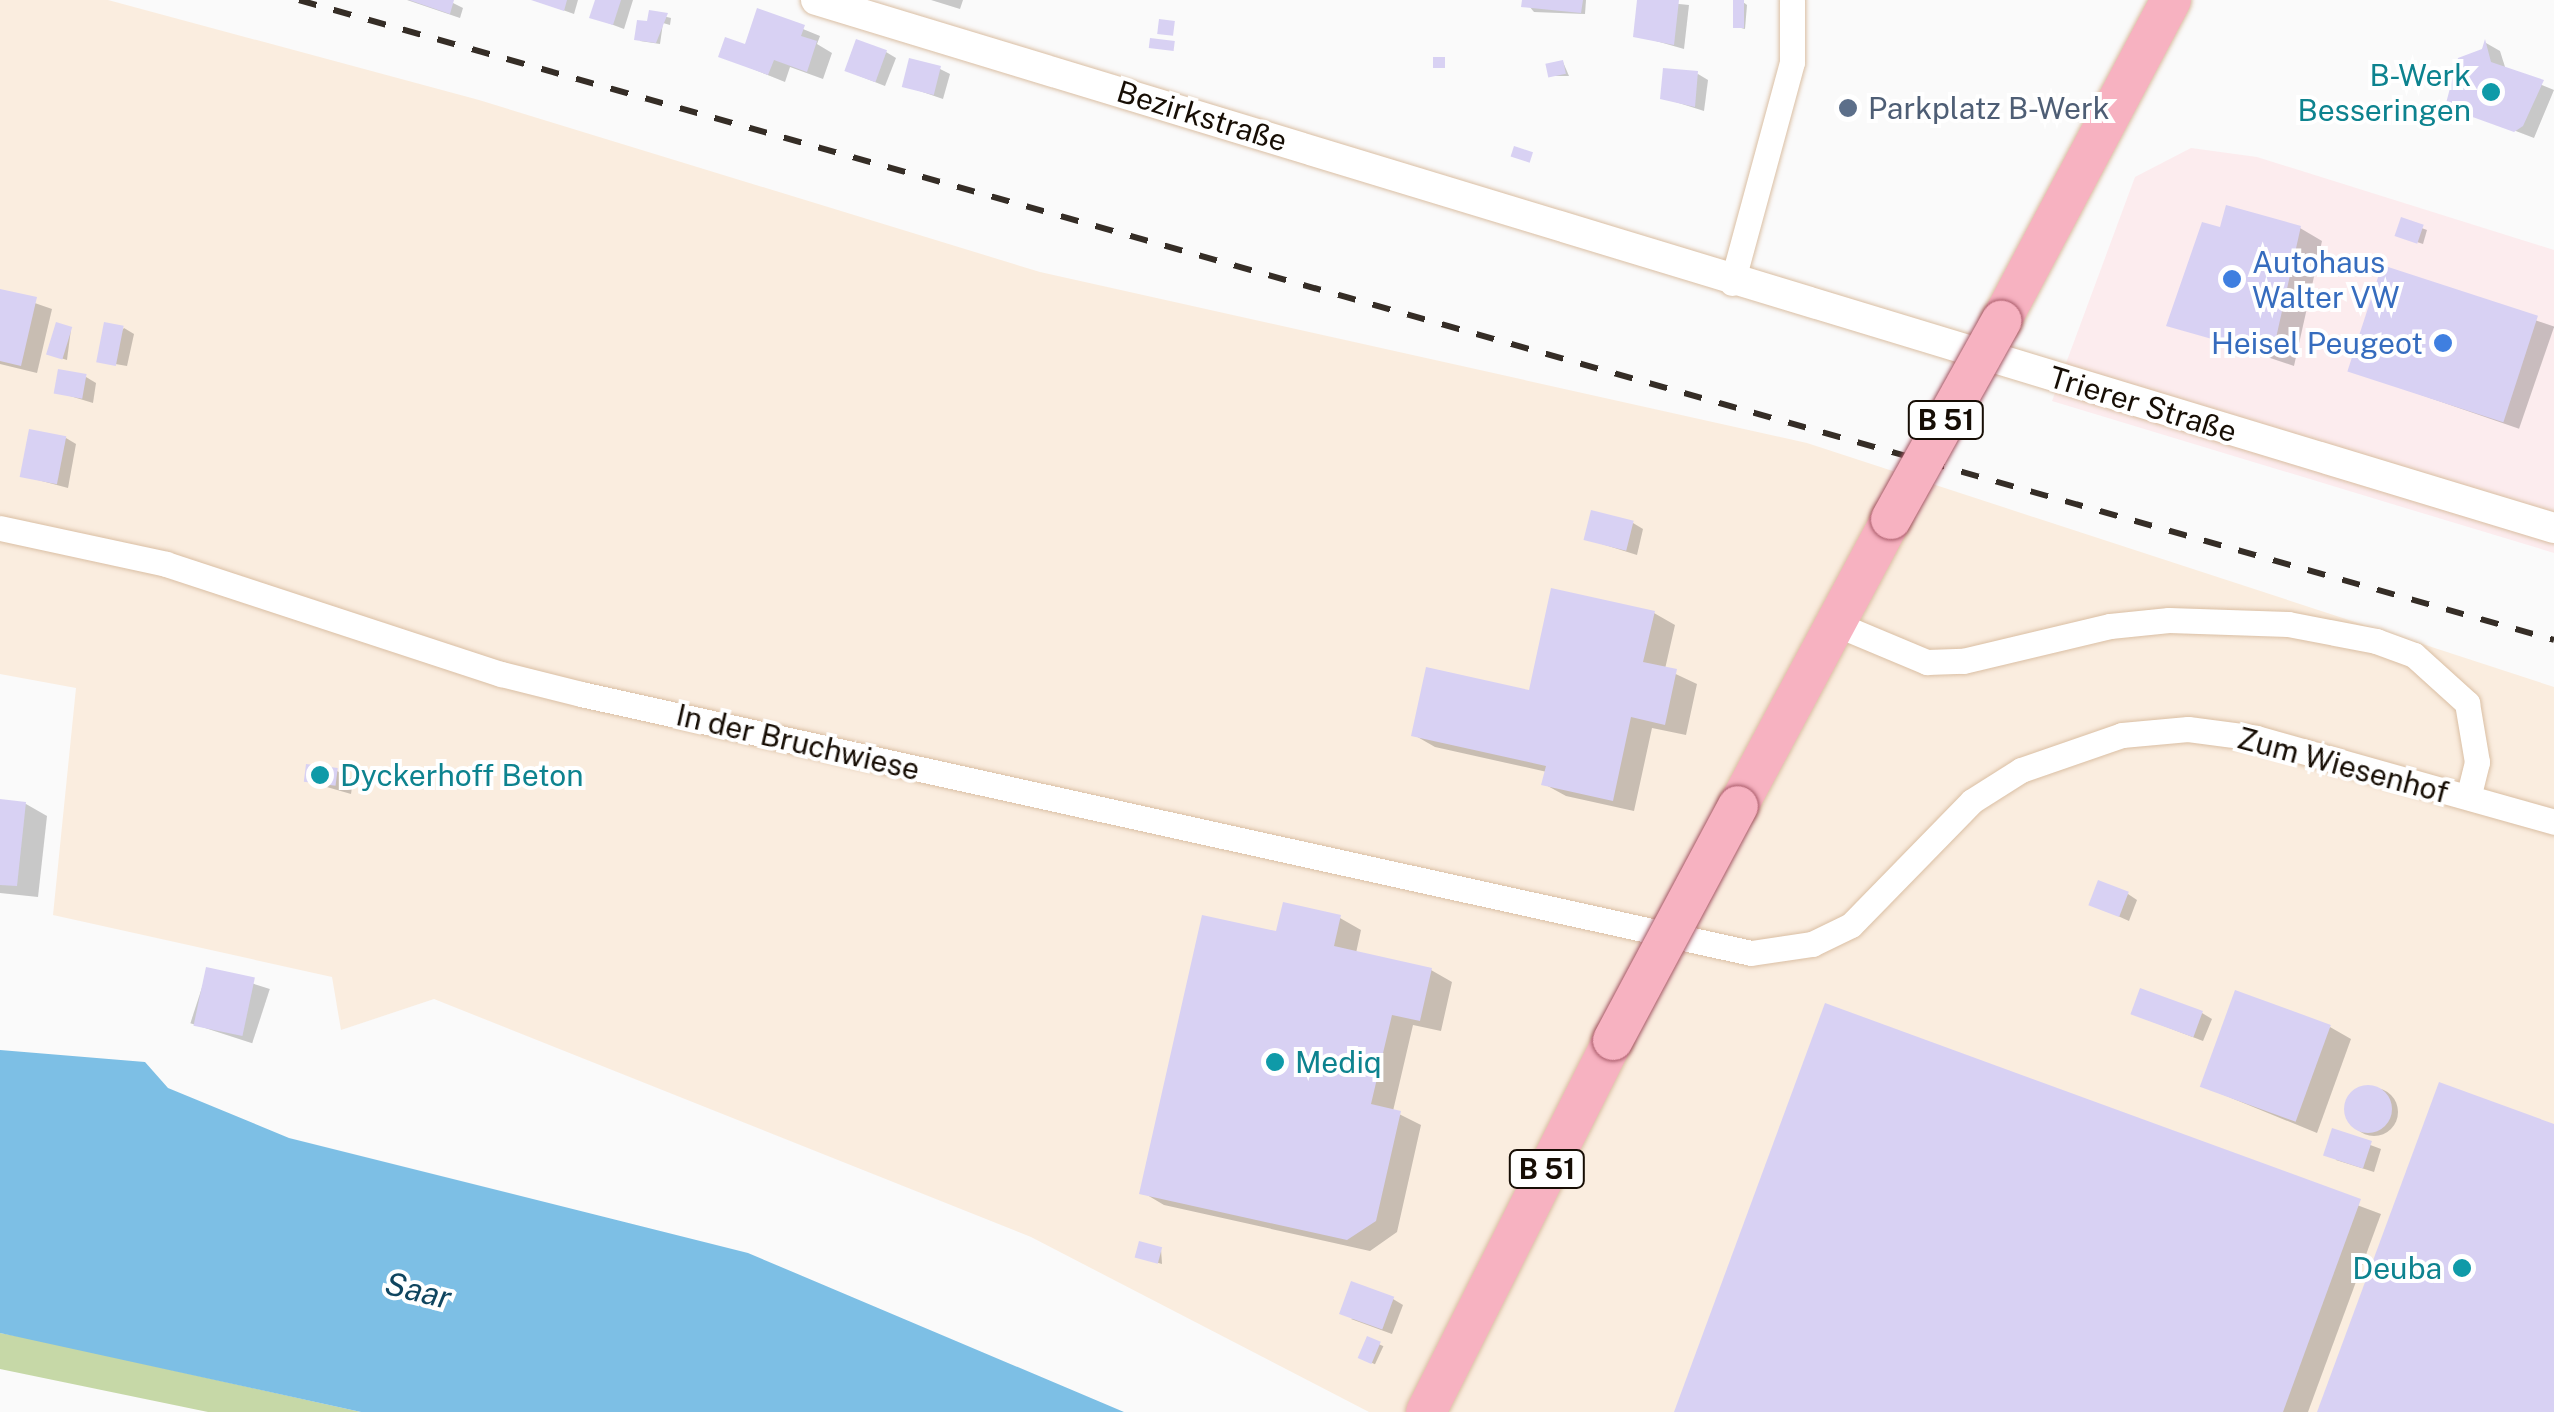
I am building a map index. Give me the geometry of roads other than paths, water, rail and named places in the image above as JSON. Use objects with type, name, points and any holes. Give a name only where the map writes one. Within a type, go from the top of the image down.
[{"type":"main road","name":"B 51","points":[[1426,1412],[1613,1040],[2170,0]]},
{"type":"street","name":"Bezirkstraße","points":[[816,0],[1732,283]]},
{"type":"street","points":[[1732,283],[1792,62],[1792,0]]},
{"type":"street","name":"Trierer Straße","points":[[1732,283],[2554,528]]},
{"type":"street","name":"In der Bruchwiese","points":[[0,528],[166,564],[549,686],[1604,925]]},
{"type":"street","points":[[1836,624],[1926,662],[1962,661],[2110,626],[2169,620],[2288,624],[2376,641],[2414,655],[2467,704],[2476,762],[2468,797]]},
{"type":"street","name":"Zum Wiesenhof","points":[[1604,925],[1751,953],[1812,944],[1851,926],[1972,802],[2021,770],[2122,736],[2188,729],[2256,738],[2554,822]]},
{"type":"water","name":"Saar","points":[[0,1050],[145,1062],[168,1088],[289,1138],[748,1253],[1124,1412],[361,1412],[0,1333]]},
{"type":"railway","points":[[299,0],[2554,640]]},
{"type":"place","name":"B-Werk Besseringen","points":[[2491,92]]},
{"type":"place","name":"Parkplatz B-Werk","points":[[1848,108]]},
{"type":"place","name":"Autohaus Walter VW","points":[[2232,279]]},
{"type":"place","name":"Heisel Peugeot","points":[[2443,343]]},
{"type":"place","name":"Dyckerhoff Beton","points":[[320,775]]},
{"type":"place","name":"Mediq","points":[[1275,1062]]},
{"type":"place","name":"Deuba","points":[[2462,1268]]}]
